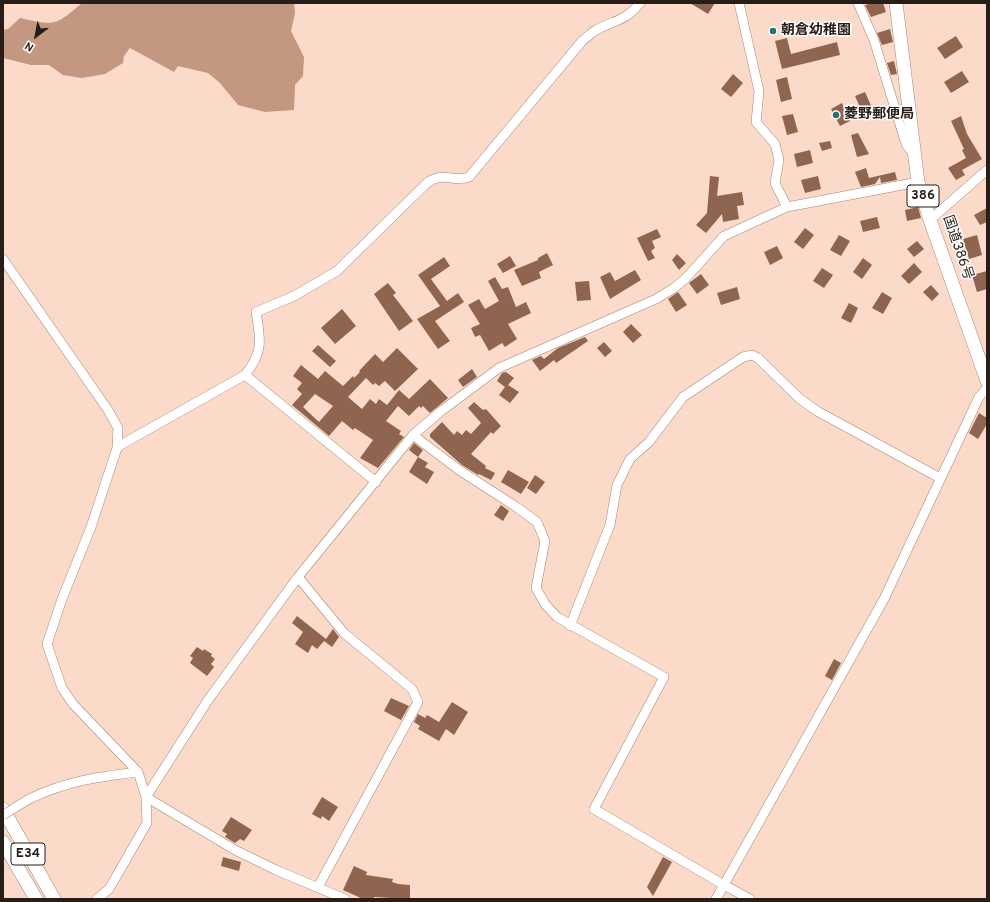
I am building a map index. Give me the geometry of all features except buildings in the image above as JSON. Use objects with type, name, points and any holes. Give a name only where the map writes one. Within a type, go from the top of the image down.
[{"type":"highway","name":"国道386号","points":[[896,3],[918,182],[987,381]]},
{"type":"highway","name":"E34","points":[[3,809],[54,899]]},
{"type":"highway","name":"E34","points":[[3,842],[36,899]]},
{"type":"street","points":[[117,447],[245,375],[254,364],[261,346],[256,312],[294,296],[337,271],[428,182],[438,176],[460,180],[469,177],[584,40],[596,30],[622,20],[632,13],[640,3]]},
{"type":"street","points":[[739,3],[759,91],[756,122],[775,144],[779,160],[775,183],[786,207]]},
{"type":"street","points":[[858,3],[874,40],[906,144],[914,155]]},
{"type":"street","points":[[930,220],[987,170]]},
{"type":"street","points":[[146,797],[208,700],[298,577],[413,435],[440,412],[499,368],[656,299],[674,288],[686,278],[724,236],[786,207],[918,182]]},
{"type":"street","points":[[3,259],[108,410],[118,428],[117,447],[108,480],[92,527],[62,599],[46,644],[62,688],[73,704],[138,772],[146,797],[148,823],[109,889],[97,899]]},
{"type":"street","points":[[570,626],[610,525],[617,485],[630,460],[649,442],[683,397],[743,357],[752,355],[758,358],[800,399],[817,411],[940,478]]},
{"type":"street","points":[[245,375],[376,482]]},
{"type":"street","points":[[716,899],[884,599],[979,397],[987,388]]},
{"type":"street","points":[[413,435],[459,470],[537,522],[545,541],[536,588],[545,604],[557,617],[570,626],[664,677],[594,810],[750,899]]},
{"type":"street","points":[[298,577],[344,633],[412,689],[418,702],[318,887]]},
{"type":"street","points":[[3,815],[29,799],[54,788],[73,782],[138,772]]},
{"type":"street","points":[[146,797],[235,850],[276,870],[345,899]]},
{"type":"street","points":[[109,889],[109,899]]},
{"type":"shaded area","points":[[82,3],[294,3],[295,13],[291,31],[304,57],[303,76],[295,85],[294,110],[265,112],[238,105],[220,83],[208,73],[178,66],[174,72],[130,48],[124,56],[123,63],[105,74],[82,78],[63,75],[49,65],[31,65],[3,58],[3,30],[8,29],[20,18],[48,23],[54,22],[66,16]]},
{"type":"place","name":"朝倉幼稚園","points":[[773,31]]},
{"type":"place","name":"菱野郵便局","points":[[836,115]]}]
